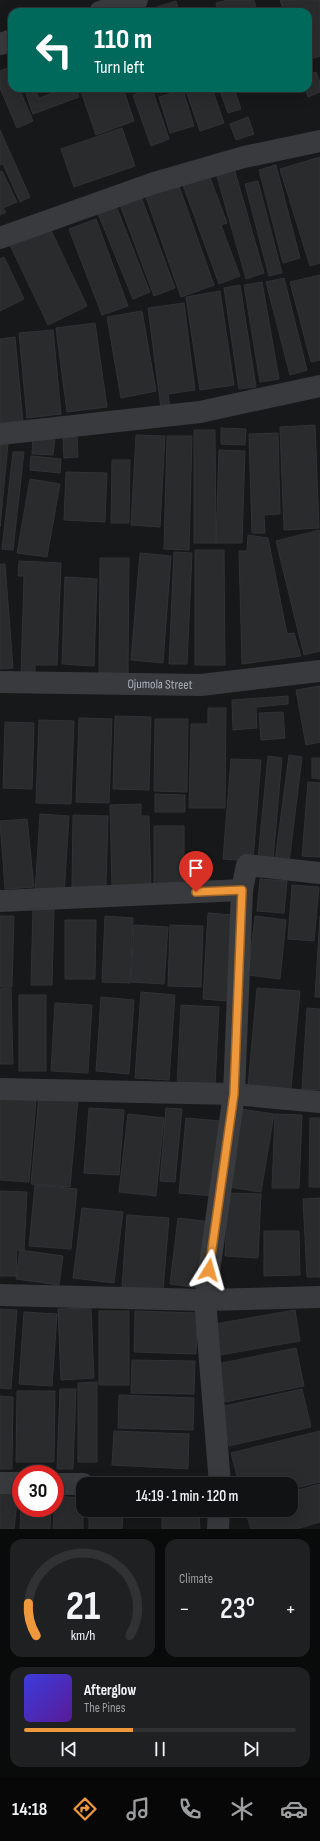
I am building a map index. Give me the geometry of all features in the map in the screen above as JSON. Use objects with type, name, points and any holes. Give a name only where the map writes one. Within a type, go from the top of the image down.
[{"type":"street","points":[[112,8],[137,0]]},
{"type":"street","points":[[0,238],[154,183],[244,156],[320,141]]},
{"type":"street","points":[[0,434],[200,412],[320,386]]},
{"type":"street","name":"Ojumola Street","points":[[0,682],[201,685],[320,671]]},
{"type":"street","points":[[219,1477],[205,1300],[234,1094],[242,890],[247,865],[320,873]]},
{"type":"street","points":[[0,901],[242,890]]},
{"type":"street","points":[[0,1089],[234,1094],[320,1102]]},
{"type":"street","points":[[0,1295],[205,1300],[320,1297]]},
{"type":"street","points":[[0,1483],[12,1483]]},
{"type":"street","points":[[64,1484],[76,1484]]},
{"type":"street","points":[[218,1529],[219,1517]]},
{"type":"building","points":[[227,0],[254,0],[256,8],[217,8],[216,3]]},
{"type":"building","points":[[280,0],[320,0],[320,56],[312,59],[312,8],[283,8]]},
{"type":"building","points":[[176,1],[178,8],[154,8]]},
{"type":"building","points":[[8,68],[8,92],[21,92],[33,121],[17,128],[0,88],[0,71]]},
{"type":"building","points":[[316,72],[320,82],[320,92],[308,97],[306,92],[312,92],[312,74]]},
{"type":"building","points":[[25,92],[37,92],[39,98],[55,92],[77,92],[79,97],[33,114]]},
{"type":"building","points":[[81,92],[124,92],[134,121],[96,135]]},
{"type":"building","points":[[142,92],[153,92],[169,139],[151,146],[133,95]]},
{"type":"building","points":[[176,92],[184,92],[194,126],[170,133],[159,97]]},
{"type":"building","points":[[186,92],[213,92],[224,123],[200,131]]},
{"type":"building","points":[[220,92],[235,92],[241,109],[228,113]]},
{"type":"building","points":[[248,117],[254,134],[236,140],[230,124]]},
{"type":"building","points":[[122,128],[135,166],[74,187],[61,149]]},
{"type":"building","points":[[0,130],[30,197],[20,202],[3,164],[0,165]]},
{"type":"building","points":[[320,157],[320,263],[310,266],[280,169]]},
{"type":"building","points":[[276,165],[300,258],[283,263],[259,170]]},
{"type":"building","points":[[234,168],[264,273],[246,279],[216,173]]},
{"type":"building","points":[[2,171],[17,202],[3,208],[6,212],[0,215],[0,172]]},
{"type":"building","points":[[209,175],[227,223],[221,225],[240,276],[219,284],[183,185]]},
{"type":"building","points":[[258,181],[282,273],[269,276],[245,184]]},
{"type":"building","points":[[179,186],[214,285],[181,297],[146,197]]},
{"type":"building","points":[[140,194],[175,288],[154,296],[119,202]]},
{"type":"building","points":[[115,203],[150,292],[133,299],[97,211]]},
{"type":"building","points":[[96,219],[128,306],[102,315],[69,229]]},
{"type":"building","points":[[49,226],[87,306],[48,325],[10,245]]},
{"type":"building","points":[[4,257],[24,299],[0,311],[0,259]]},
{"type":"building","points":[[320,275],[320,360],[311,362],[290,282]]},
{"type":"building","points":[[284,278],[307,370],[290,375],[266,282]]},
{"type":"building","points":[[262,282],[279,379],[260,382],[244,285]]},
{"type":"building","points":[[240,285],[256,387],[239,389],[224,288]]},
{"type":"building","points":[[220,291],[234,385],[200,390],[186,297]]},
{"type":"building","points":[[184,303],[195,390],[168,394],[170,406],[161,408],[148,308]]},
{"type":"building","points":[[142,311],[156,391],[121,398],[107,317]]},
{"type":"building","points":[[95,323],[107,407],[67,412],[56,328]]},
{"type":"building","points":[[53,330],[61,414],[27,418],[19,333]]},
{"type":"building","points":[[15,337],[23,423],[0,425],[0,339]]},
{"type":"building","points":[[315,425],[319,528],[284,530],[280,427]]},
{"type":"building","points":[[221,428],[246,429],[245,445],[221,444]]},
{"type":"building","points":[[194,430],[215,430],[216,543],[194,543]]},
{"type":"building","points":[[278,433],[280,514],[264,515],[265,533],[252,533],[249,434]]},
{"type":"building","points":[[33,435],[55,437],[53,455],[32,454]]},
{"type":"building","points":[[136,435],[165,436],[160,527],[131,525]]},
{"type":"building","points":[[167,436],[192,436],[189,550],[164,549]]},
{"type":"building","points":[[77,437],[78,457],[64,458],[63,438]]},
{"type":"building","points":[[0,443],[8,444],[0,527]]},
{"type":"building","points":[[219,450],[245,451],[242,543],[216,543]]},
{"type":"building","points":[[13,452],[24,452],[13,550],[2,549]]},
{"type":"building","points":[[31,456],[61,459],[60,473],[30,470]]},
{"type":"building","points":[[112,460],[130,460],[129,523],[111,523]]},
{"type":"building","points":[[66,472],[107,473],[105,522],[64,520]]},
{"type":"building","points":[[30,479],[60,484],[47,557],[17,553]]},
{"type":"building","points":[[320,530],[320,651],[304,655],[276,541]]},
{"type":"building","points":[[248,535],[268,538],[287,634],[294,633],[301,656],[242,664],[239,551],[247,551]]},
{"type":"building","points":[[195,550],[224,550],[225,665],[195,665]]},
{"type":"building","points":[[174,552],[192,553],[187,664],[169,664]]},
{"type":"building","points":[[140,553],[171,556],[163,663],[131,660]]},
{"type":"building","points":[[100,558],[129,558],[128,673],[99,673]]},
{"type":"building","points":[[19,561],[61,563],[57,665],[35,665],[35,676],[21,676],[24,576],[18,576]]},
{"type":"building","points":[[0,564],[5,564],[13,668],[0,669]]},
{"type":"building","points":[[65,577],[97,579],[94,666],[62,664]]},
{"type":"building","points":[[320,686],[320,742],[306,745],[296,690]]},
{"type":"building","points":[[288,696],[288,704],[256,707],[257,728],[233,730],[232,700]]},
{"type":"building","points":[[208,708],[226,708],[225,808],[189,808],[191,724],[208,724]]},
{"type":"building","points":[[283,712],[285,738],[261,740],[259,713]]},
{"type":"building","points":[[115,716],[151,717],[149,790],[113,789]]},
{"type":"building","points":[[79,718],[112,719],[109,803],[76,802]]},
{"type":"building","points":[[155,719],[188,719],[187,792],[154,791]]},
{"type":"building","points":[[39,720],[74,721],[71,804],[36,803]]},
{"type":"building","points":[[5,722],[34,723],[32,789],[3,788]]},
{"type":"building","points":[[289,755],[302,757],[289,863],[275,861]]},
{"type":"building","points":[[268,756],[282,758],[273,860],[258,858]]},
{"type":"building","points":[[312,758],[320,758],[320,779],[312,778]]},
{"type":"building","points":[[231,759],[261,760],[253,861],[223,859]]},
{"type":"building","points":[[308,782],[320,783],[320,857],[302,856]]},
{"type":"building","points":[[155,794],[185,795],[185,812],[155,812]]},
{"type":"building","points":[[141,804],[141,816],[149,816],[151,887],[112,888],[110,805]]},
{"type":"building","points":[[40,814],[69,816],[64,895],[35,894]]},
{"type":"building","points":[[73,815],[108,816],[106,888],[72,887]]},
{"type":"building","points":[[27,819],[34,887],[5,889],[0,821]]},
{"type":"building","points":[[154,826],[184,826],[184,890],[154,890]]},
{"type":"building","points":[[260,879],[287,881],[284,913],[257,911]]},
{"type":"building","points":[[292,885],[319,887],[314,941],[288,939]]},
{"type":"building","points":[[33,908],[54,909],[52,985],[31,985]]},
{"type":"building","points":[[208,913],[233,915],[227,1001],[203,999]]},
{"type":"building","points":[[0,916],[14,916],[12,987],[0,987]]},
{"type":"building","points":[[105,916],[133,918],[130,983],[102,982]]},
{"type":"building","points":[[255,916],[286,920],[280,979],[248,975]]},
{"type":"building","points":[[320,916],[320,997],[315,997]]},
{"type":"building","points":[[65,920],[96,920],[95,979],[65,979]]},
{"type":"building","points":[[134,925],[168,927],[164,984],[131,982]]},
{"type":"building","points":[[170,925],[203,926],[201,987],[168,986]]},
{"type":"building","points":[[11,988],[13,1064],[0,1064],[0,989]]},
{"type":"building","points":[[257,988],[300,991],[291,1089],[248,1086]]},
{"type":"building","points":[[141,992],[175,995],[169,1080],[135,1078]]},
{"type":"building","points":[[19,995],[46,995],[46,1071],[19,1071]]},
{"type":"building","points":[[101,997],[134,1000],[129,1074],[96,1071]]},
{"type":"building","points":[[55,1003],[92,1005],[88,1073],[51,1071]]},
{"type":"building","points":[[181,1005],[219,1007],[215,1086],[177,1085]]},
{"type":"building","points":[[307,1008],[320,1009],[320,1090],[302,1089]]},
{"type":"building","points":[[39,1095],[78,1099],[70,1187],[31,1184]]},
{"type":"building","points":[[0,1097],[36,1100],[29,1182],[0,1180]]},
{"type":"building","points":[[89,1108],[124,1110],[119,1175],[84,1173]]},
{"type":"building","points":[[166,1108],[182,1109],[175,1182],[160,1181]]},
{"type":"building","points":[[241,1109],[274,1114],[261,1192],[228,1187]]},
{"type":"building","points":[[128,1114],[164,1118],[156,1196],[119,1192]]},
{"type":"building","points":[[275,1114],[302,1115],[299,1188],[272,1188]]},
{"type":"building","points":[[186,1118],[221,1121],[214,1196],[179,1193]]},
{"type":"building","points":[[310,1118],[320,1118],[320,1187],[309,1187]]},
{"type":"building","points":[[35,1185],[77,1189],[71,1249],[29,1246]]},
{"type":"building","points":[[0,1191],[27,1192],[24,1251],[17,1250],[16,1276],[0,1276]]},
{"type":"building","points":[[228,1193],[261,1194],[258,1258],[225,1256]]},
{"type":"building","points":[[320,1198],[320,1277],[307,1277],[303,1199]]},
{"type":"building","points":[[82,1208],[123,1212],[114,1283],[73,1278]]},
{"type":"building","points":[[127,1215],[169,1218],[163,1290],[122,1287]]},
{"type":"building","points":[[178,1218],[211,1222],[202,1288],[170,1284]]},
{"type":"building","points":[[264,1231],[299,1231],[300,1275],[264,1276]]},
{"type":"building","points":[[20,1250],[63,1256],[59,1285],[16,1279]]},
{"type":"building","points":[[91,1308],[94,1378],[61,1380],[58,1309]]},
{"type":"building","points":[[0,1309],[17,1310],[11,1389],[0,1388]]},
{"type":"building","points":[[295,1310],[300,1341],[214,1356],[209,1325]]},
{"type":"building","points":[[99,1311],[129,1311],[129,1385],[99,1385]]},
{"type":"building","points":[[135,1311],[197,1313],[196,1354],[134,1352]]},
{"type":"building","points":[[24,1312],[57,1314],[52,1386],[19,1384]]},
{"type":"building","points":[[296,1348],[304,1386],[225,1402],[217,1364]]},
{"type":"building","points":[[132,1360],[195,1361],[194,1394],[131,1393]]},
{"type":"building","points":[[97,1382],[97,1462],[78,1462],[78,1383]]},
{"type":"building","points":[[60,1389],[76,1389],[73,1469],[64,1469],[64,1465],[57,1465]]},
{"type":"building","points":[[302,1389],[311,1427],[229,1446],[220,1407]]},
{"type":"building","points":[[17,1391],[55,1391],[54,1462],[16,1462]]},
{"type":"building","points":[[119,1395],[194,1398],[193,1430],[118,1428]]},
{"type":"building","points":[[0,1396],[13,1397],[12,1469],[0,1469]]},
{"type":"building","points":[[114,1431],[189,1434],[188,1469],[112,1465]]},
{"type":"building","points":[[320,1431],[320,1482],[298,1487],[298,1477],[237,1477],[231,1453]]},
{"type":"building","points":[[320,1484],[320,1522],[296,1529],[251,1529],[247,1517],[298,1517],[298,1490]]},
{"type":"building","points":[[0,1491],[12,1492],[12,1517],[15,1517],[14,1529],[0,1529]]},
{"type":"building","points":[[64,1497],[76,1498],[76,1517],[83,1517],[83,1529],[53,1529],[54,1517],[64,1517]]},
{"type":"building","points":[[21,1517],[51,1517],[50,1529],[20,1529]]},
{"type":"building","points":[[89,1517],[123,1517],[122,1529],[89,1529]]},
{"type":"building","points":[[162,1517],[199,1517],[200,1529],[162,1529]]},
{"type":"route","points":[[196,892],[242,890],[234,1094],[209,1270]]}]
